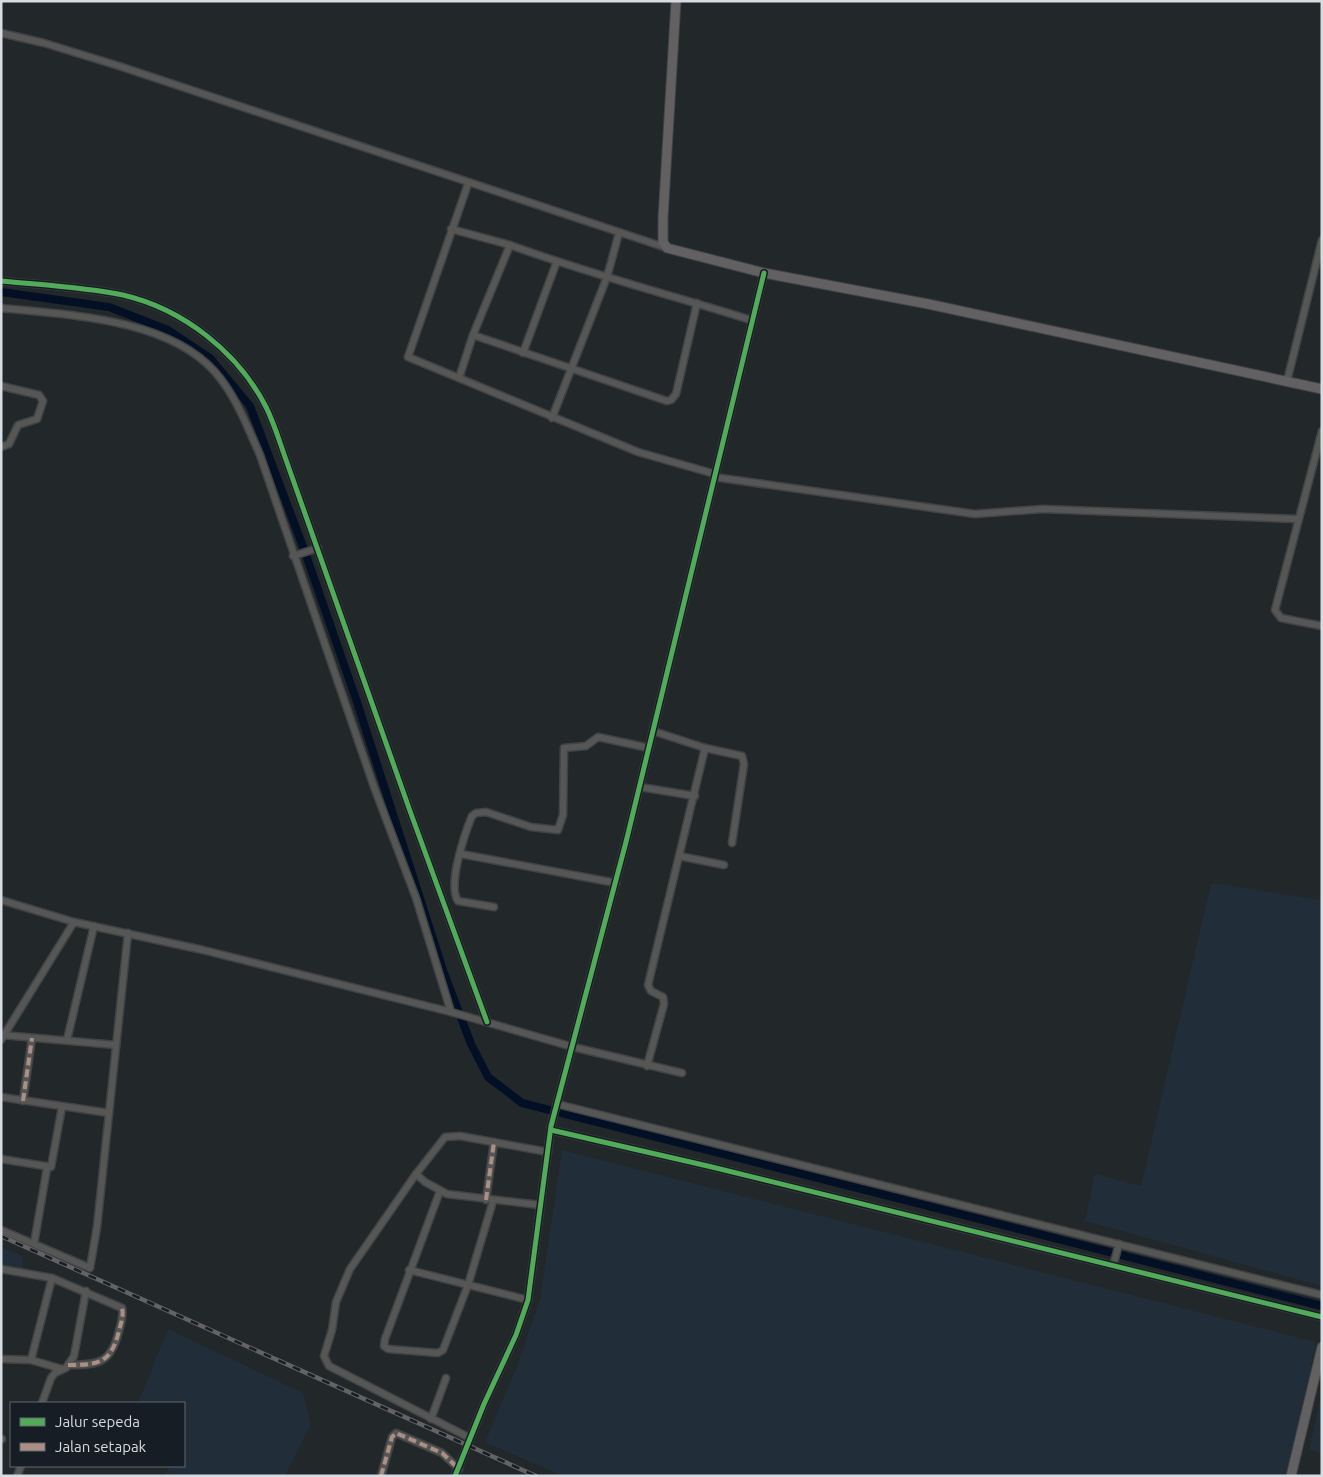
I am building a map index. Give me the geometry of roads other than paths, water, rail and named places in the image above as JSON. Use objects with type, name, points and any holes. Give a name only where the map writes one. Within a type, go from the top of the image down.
[{"type":"main road","points":[[676,1],[663,218],[663,242],[667,248],[764,273],[870,292],[1322,389]]},
{"type":"main road","points":[[1291,1476],[1322,1347]]},
{"type":"street","points":[[1,32],[44,42],[119,66],[468,184],[667,248]]},
{"type":"street","points":[[468,184],[408,358],[552,418],[663,460],[715,475],[975,514],[1043,509],[1297,519]]},
{"type":"street","points":[[451,229],[510,245],[607,277],[752,320]]},
{"type":"street","points":[[552,418],[607,277],[619,233]]},
{"type":"street","points":[[1287,381],[1322,240]]},
{"type":"street","points":[[459,378],[510,245]]},
{"type":"street","points":[[523,353],[558,261]]},
{"type":"street","points":[[455,1476],[516,1335],[528,1300],[551,1128],[640,787],[764,273]]},
{"type":"street","points":[[1,281],[124,296],[168,312],[201,330],[239,368],[265,406],[487,1022]]},
{"type":"street","points":[[474,335],[663,400],[671,400],[676,394],[697,303]]},
{"type":"street","points":[[1,308],[93,320],[152,333],[176,342],[204,361],[228,388],[248,426],[260,455],[416,898],[454,1013]]},
{"type":"street","points":[[1,386],[39,395],[43,401],[37,419],[18,425],[9,444],[1,447]]},
{"type":"street","points":[[1322,431],[1297,519],[1276,613],[1282,618],[1322,626]]},
{"type":"street","points":[[295,555],[316,548]]},
{"type":"street","points":[[653,731],[705,748],[742,756],[744,761],[732,843]]},
{"type":"street","points":[[458,901],[454,892],[453,882],[470,821],[476,813],[486,812],[531,827],[560,829],[563,815],[566,747],[586,746],[598,737],[649,748]]},
{"type":"street","points":[[647,1066],[664,1004],[663,997],[651,991],[648,985],[695,796],[705,748]]},
{"type":"street","points":[[640,787],[695,796]]},
{"type":"street","points":[[461,854],[616,883]]},
{"type":"street","points":[[679,856],[724,866]]},
{"type":"street","points":[[1,900],[74,922],[190,947],[454,1013],[647,1066],[682,1073]]},
{"type":"street","points":[[446,909],[458,901],[494,907]]},
{"type":"street","points":[[2,1037],[74,922]]},
{"type":"street","points":[[67,1040],[94,926]]},
{"type":"street","points":[[1,1230],[90,1268],[97,1227],[128,934]]},
{"type":"street","points":[[2,1037],[67,1040],[116,1045]]},
{"type":"street","points":[[23,1101],[32,1038]]},
{"type":"street","points":[[1,1097],[109,1113]]},
{"type":"street","points":[[557,1106],[1322,1295]]},
{"type":"street","points":[[1,1159],[47,1168],[53,1165],[62,1107]]},
{"type":"street","points":[[551,1128],[1322,1317]]},
{"type":"street","points":[[470,1438],[335,1370],[327,1363],[324,1356],[332,1330],[336,1302],[344,1280],[416,1174],[445,1137],[460,1136],[548,1152]]},
{"type":"street","points":[[440,1191],[409,1270],[384,1343],[388,1349],[438,1353],[443,1350],[468,1285],[489,1200],[494,1142]]},
{"type":"street","points":[[34,1244],[47,1168]]},
{"type":"street","points":[[416,1174],[440,1191],[489,1200],[540,1205]]},
{"type":"street","points":[[1113,1265],[1118,1245]]},
{"type":"street","points":[[1,1269],[52,1278],[122,1308],[117,1339],[111,1353],[106,1359],[95,1364],[65,1367],[31,1360],[1,1359]]},
{"type":"street","points":[[409,1270],[528,1300]]},
{"type":"street","points":[[31,1360],[52,1278]]},
{"type":"street","points":[[42,1402],[51,1378],[65,1367],[76,1349],[86,1291]]},
{"type":"street","points":[[431,1419],[446,1378]]},
{"type":"street","points":[[382,1476],[392,1437],[396,1433],[442,1453],[459,1469]]},
{"type":"waterway","points":[[1,292],[109,307],[168,330],[210,358],[250,406],[305,552],[357,702],[444,973],[471,1044],[488,1077],[522,1103],[1322,1306]]},
{"type":"railway","points":[[1,1236],[536,1476]]}]
